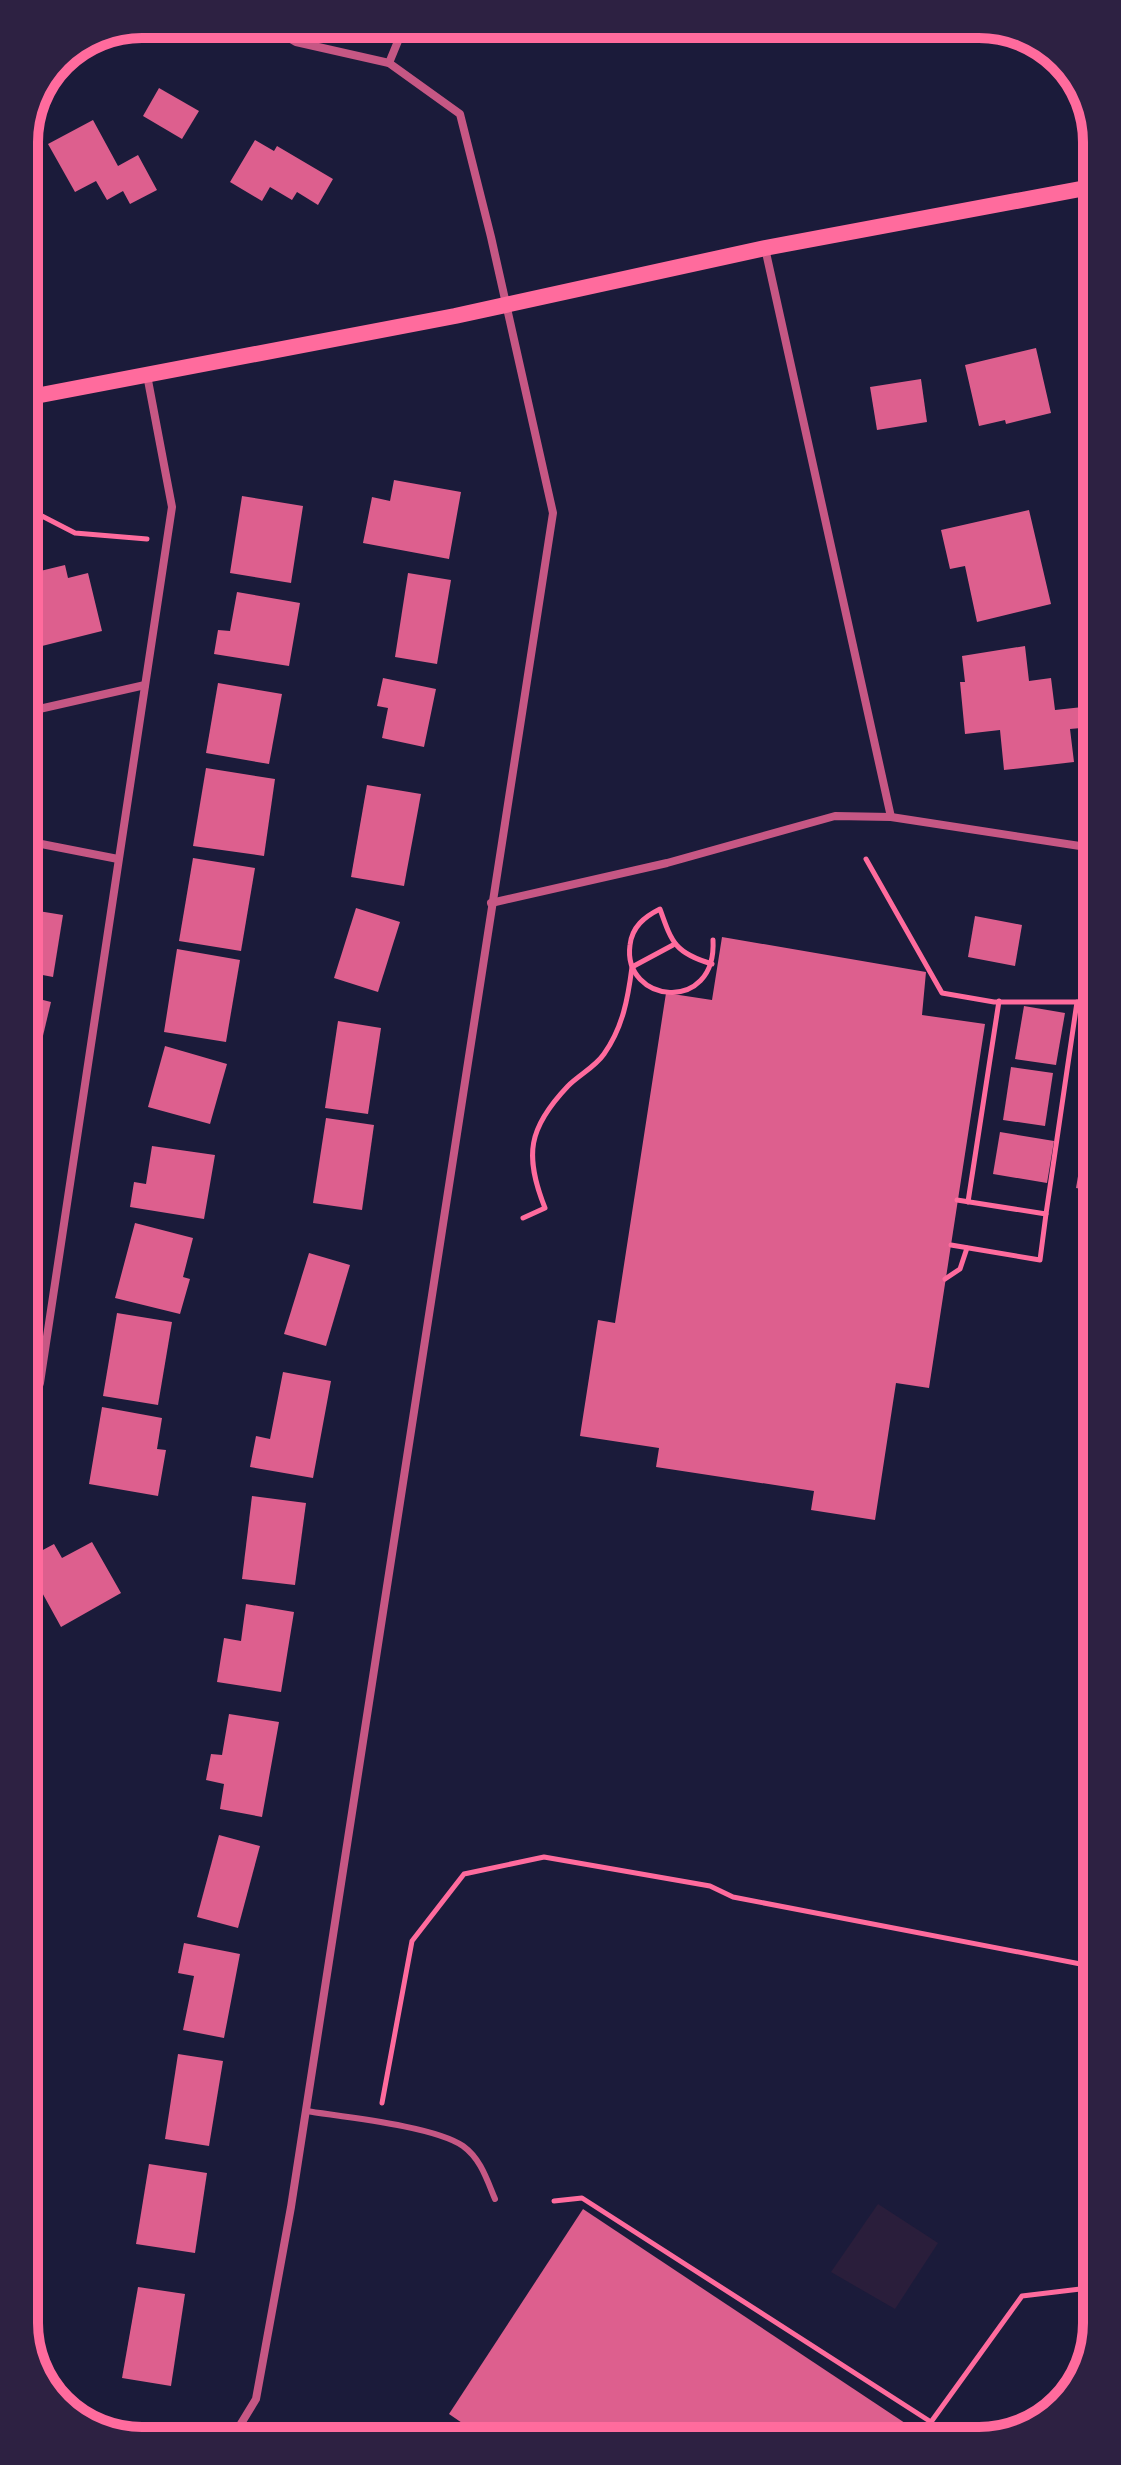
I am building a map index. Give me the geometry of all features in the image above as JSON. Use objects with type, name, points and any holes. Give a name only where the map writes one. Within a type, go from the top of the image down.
[{"type":"main road","points":[[38,396],[504,306],[765,248],[1083,188]]},
{"type":"street","points":[[239,2427],[256,2399],[291,2207],[553,513],[460,114],[389,63],[296,42],[291,38]]},
{"type":"street","points":[[389,63],[399,38]]},
{"type":"street","points":[[765,248],[891,817]]},
{"type":"street","points":[[38,1389],[172,507],[147,375]]},
{"type":"street","points":[[38,709],[145,685]]},
{"type":"street","points":[[491,903],[667,863],[835,816],[891,817],[1083,846]]},
{"type":"street","points":[[38,843],[118,859]]},
{"type":"lane","points":[[306,2111],[438,2134],[464,2147],[479,2162],[495,2199]]},
{"type":"path","points":[[38,515],[75,533],[147,539]]},
{"type":"path","points":[[866,859],[942,993],[999,1001],[1083,1002]]},
{"type":"path","points":[[523,1218],[545,1208],[530,1159],[540,1120],[568,1086],[602,1057],[618,1031],[628,997],[632,967],[629,950],[631,937],[647,915],[660,909],[673,945],[691,958],[712,964]]},
{"type":"path","points":[[632,967],[648,986],[673,993],[687,990],[700,982],[712,964],[713,940]]},
{"type":"path","points":[[632,967],[673,945]]},
{"type":"path","points":[[968,1202],[999,1001]]},
{"type":"path","points":[[951,1245],[1040,1260],[1077,1002]]},
{"type":"path","points":[[957,1200],[1046,1214]]},
{"type":"path","points":[[945,1279],[960,1269],[967,1248]]},
{"type":"path","points":[[382,2104],[412,1941],[464,1874],[544,1857],[710,1886],[733,1897],[1083,1964]]},
{"type":"path","points":[[554,2201],[582,2198],[931,2422],[1022,2296],[1083,2289]]},
{"type":"shaded area","points":[[878,2204],[938,2243],[895,2309],[831,2272]]},
{"type":"building","points":[[159,88],[199,111],[182,139],[143,116]]},
{"type":"building","points":[[93,120],[118,166],[138,155],[157,190],[130,204],[123,191],[107,200],[96,181],[75,192],[48,144]]},
{"type":"building","points":[[255,140],[274,151],[277,146],[333,179],[318,205],[297,192],[292,200],[270,187],[262,201],[230,182]]},
{"type":"building","points":[[1036,348],[1051,413],[1006,424],[1005,420],[979,426],[965,365]]},
{"type":"building","points":[[921,379],[927,422],[877,430],[870,387]]},
{"type":"building","points":[[394,480],[461,492],[449,559],[363,543],[372,497],[390,501]]},
{"type":"building","points":[[242,496],[303,506],[291,583],[230,573]]},
{"type":"building","points":[[1029,510],[1051,604],[977,622],[965,566],[950,569],[941,530]]},
{"type":"building","points":[[65,565],[68,578],[88,573],[102,631],[38,647],[38,572]]},
{"type":"building","points":[[408,573],[451,580],[437,664],[395,657]]},
{"type":"building","points":[[237,592],[300,603],[289,666],[214,654],[218,630],[230,631]]},
{"type":"building","points":[[1025,646],[1029,681],[1051,678],[1055,710],[1083,707],[1083,728],[1070,729],[1074,762],[1004,770],[1000,730],[965,734],[960,682],[965,682],[962,656]]},
{"type":"building","points":[[383,678],[436,689],[424,747],[382,738],[388,708],[377,706]]},
{"type":"building","points":[[218,683],[282,694],[269,764],[206,753]]},
{"type":"building","points":[[206,768],[275,779],[264,856],[193,846]]},
{"type":"building","points":[[367,785],[421,794],[404,886],[351,877]]},
{"type":"building","points":[[193,858],[255,868],[241,951],[179,941]]},
{"type":"building","points":[[356,908],[400,922],[378,992],[334,978]]},
{"type":"building","points":[[38,911],[63,915],[53,977],[38,974]]},
{"type":"building","points":[[975,916],[1022,925],[1015,966],[968,957]]},
{"type":"building","points":[[722,937],[926,972],[922,1015],[985,1024],[929,1388],[896,1383],[875,1520],[811,1510],[814,1491],[656,1467],[659,1448],[580,1436],[598,1320],[615,1323],[666,993],[712,1000]]},
{"type":"building","points":[[177,949],[240,960],[226,1042],[164,1032]]},
{"type":"building","points":[[38,999],[51,1002],[38,1057]]},
{"type":"building","points":[[1024,1006],[1065,1013],[1056,1065],[1015,1059]]},
{"type":"building","points":[[338,1021],[381,1028],[368,1114],[325,1108]]},
{"type":"building","points":[[165,1046],[227,1064],[210,1124],[148,1107]]},
{"type":"building","points":[[1011,1067],[1053,1073],[1045,1126],[1003,1120]]},
{"type":"building","points":[[1083,1092],[1083,1119],[1078,1118]]},
{"type":"building","points":[[326,1118],[374,1125],[362,1210],[313,1203]]},
{"type":"building","points":[[1000,1132],[1054,1141],[1047,1183],[993,1174]]},
{"type":"building","points":[[152,1146],[215,1155],[204,1219],[130,1207],[134,1182],[146,1184]]},
{"type":"building","points":[[1083,1147],[1083,1189],[1076,1188]]},
{"type":"building","points":[[135,1223],[193,1238],[183,1277],[190,1279],[180,1314],[115,1298]]},
{"type":"building","points":[[309,1253],[350,1265],[326,1346],[284,1334]]},
{"type":"building","points":[[117,1313],[172,1322],[158,1405],[103,1396]]},
{"type":"building","points":[[283,1372],[331,1381],[313,1478],[250,1467],[256,1436],[270,1439]]},
{"type":"building","points":[[102,1407],[162,1418],[157,1449],[166,1450],[158,1496],[89,1484]]},
{"type":"building","points":[[252,1496],[306,1503],[295,1585],[242,1579]]},
{"type":"building","points":[[92,1542],[121,1593],[61,1627],[38,1585],[38,1553],[54,1544],[62,1558]]},
{"type":"building","points":[[246,1604],[294,1612],[281,1692],[217,1682],[224,1638],[241,1641]]},
{"type":"building","points":[[229,1714],[279,1722],[262,1817],[220,1809],[224,1784],[206,1780],[211,1754],[222,1755]]},
{"type":"building","points":[[219,1835],[260,1846],[238,1928],[197,1917]]},
{"type":"building","points":[[184,1943],[240,1954],[224,2038],[183,2030],[194,1976],[178,1973]]},
{"type":"building","points":[[178,2054],[223,2061],[209,2146],[165,2139]]},
{"type":"building","points":[[149,2164],[207,2173],[195,2253],[136,2244]]},
{"type":"building","points":[[583,2209],[911,2427],[468,2427],[449,2414]]},
{"type":"building","points":[[138,2287],[185,2294],[171,2386],[122,2378]]}]
